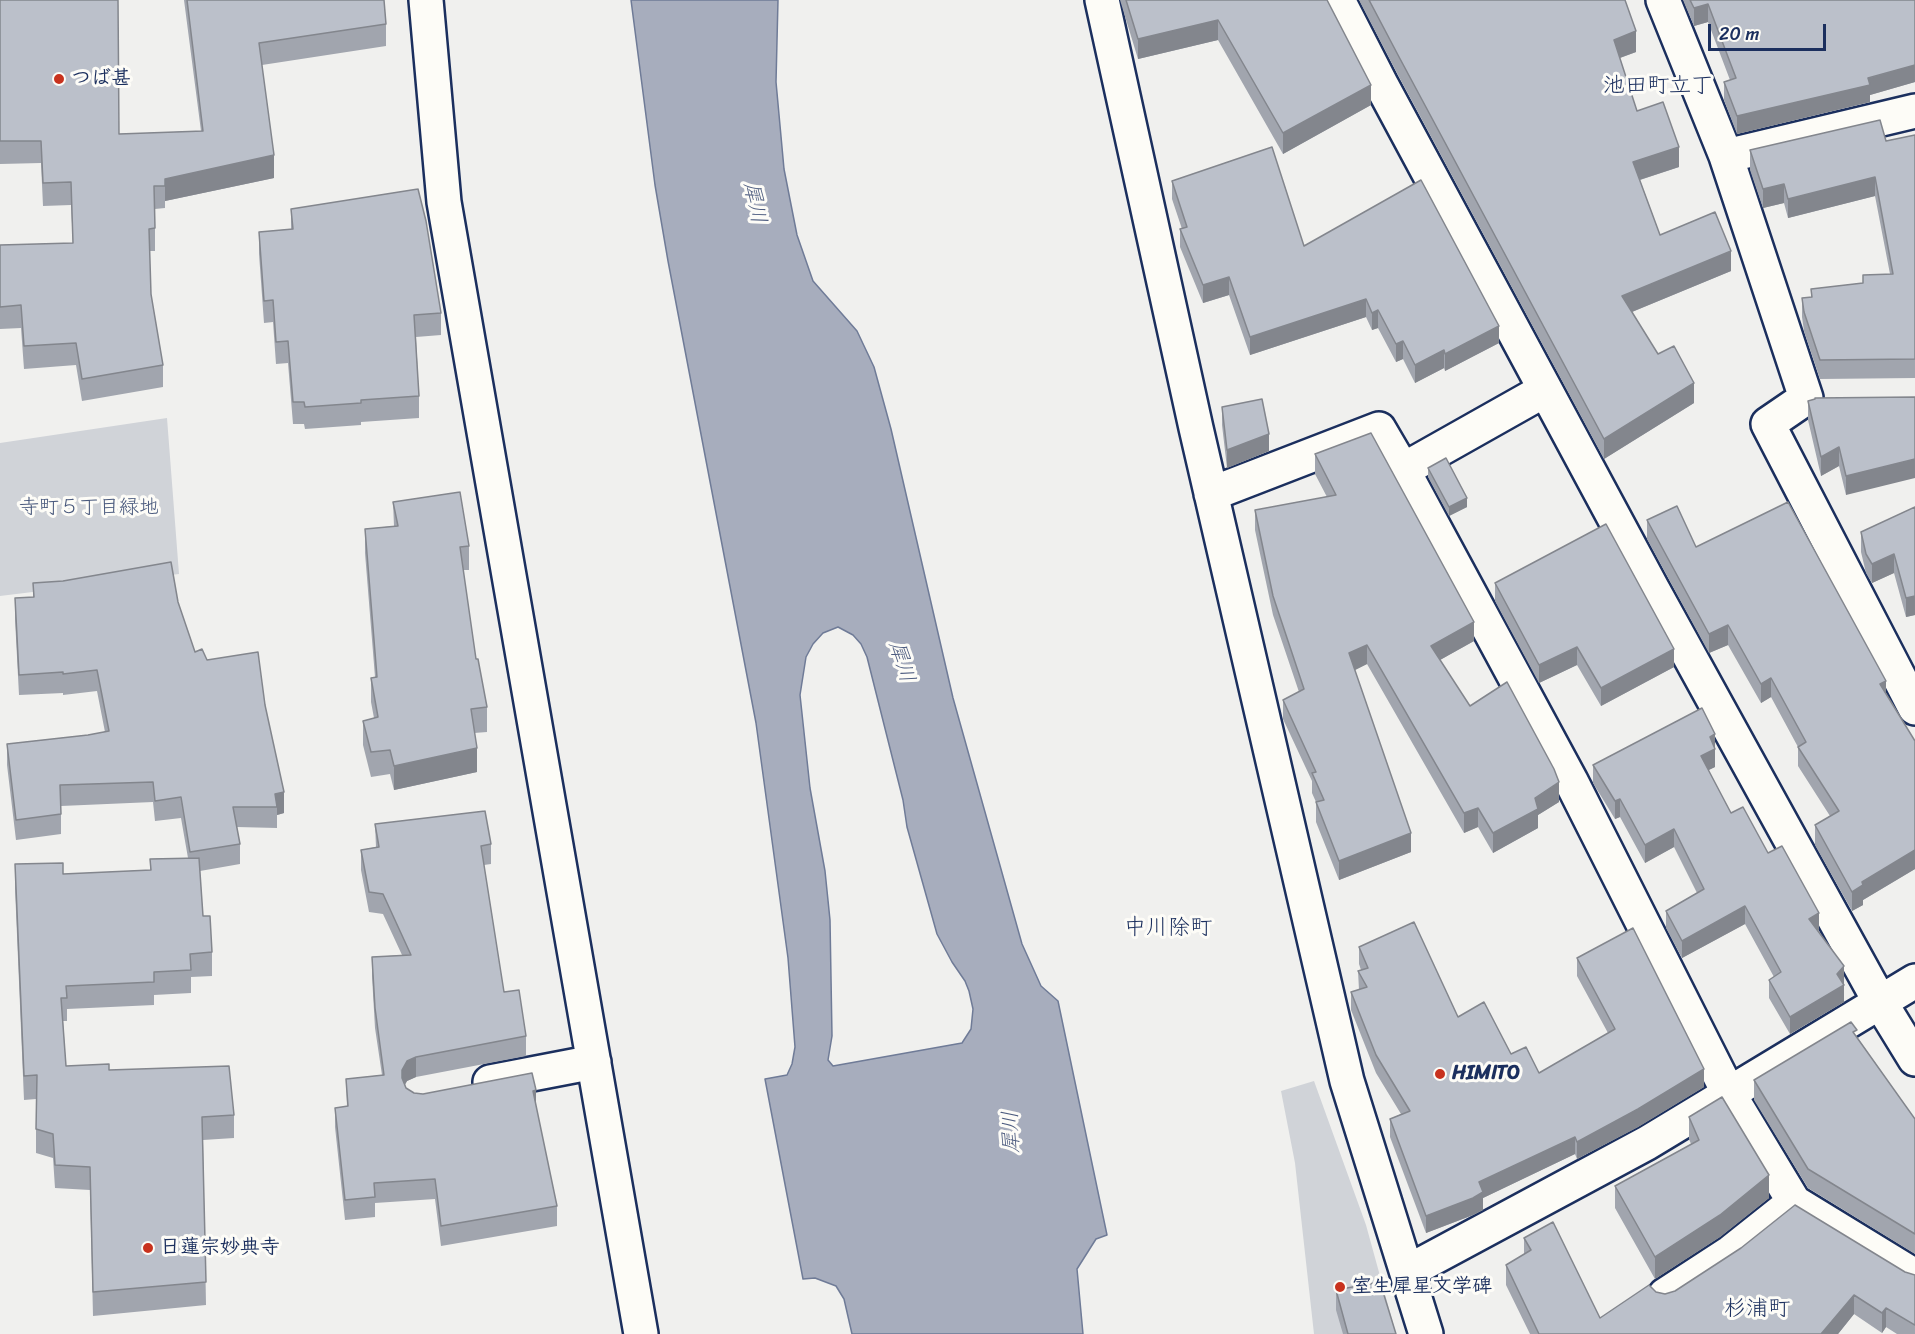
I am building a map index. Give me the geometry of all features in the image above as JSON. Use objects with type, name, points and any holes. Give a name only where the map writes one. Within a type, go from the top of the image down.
[{"type":"street","points":[[426,0],[444,202],[641,1334]]},
{"type":"street","points":[[1102,0],[1211,494],[1347,1082],[1426,1334]]},
{"type":"street","points":[[1338,0],[1386,95],[1652,588],[1881,1002],[1915,1059]]},
{"type":"street","points":[[1663,0],[1726,156],[1806,398]]},
{"type":"street","points":[[1726,156],[1915,111]]},
{"type":"street","points":[[1403,470],[1545,390]]},
{"type":"street","points":[[1838,398],[1806,398],[1768,424],[1915,708]]},
{"type":"street","points":[[1211,494],[1379,429],[1571,781],[1729,1094],[1794,1202],[1915,1276]]},
{"type":"street","points":[[1407,1272],[1647,1143],[1915,981]]},
{"type":"street","points":[[466,1086],[594,1062]]},
{"type":"street","points":[[1665,1295],[1731,1252],[1794,1202]]},
{"type":"green space","name":"寺町５丁目緑地","points":[[167,418],[179,574],[0,596],[0,443]]},
{"type":"green space","points":[[1314,1081],[1366,1225],[1396,1334],[1314,1334],[1295,1163],[1281,1091]]},
{"type":"water","name":"犀川","points":[[631,0],[778,0],[776,82],[784,169],[797,235],[813,281],[857,331],[874,367],[891,429],[953,698],[1022,944],[1041,986],[1058,1001],[1107,1235],[1096,1239],[1077,1269],[1083,1334],[852,1334],[844,1299],[836,1286],[815,1278],[803,1279],[765,1079],[787,1075],[792,1064],[795,1047],[788,958],[756,723],[655,185]],"holes":[[[838,627],[853,635],[861,644],[867,657],[903,800],[907,827],[937,934],[965,981],[973,1009],[971,1029],[962,1043],[833,1066],[828,1060],[832,1036],[830,920],[825,871],[810,788],[800,695],[806,657],[813,644],[823,633]]]},
{"type":"building","points":[[0,0],[118,0],[119,134],[203,131],[187,0],[384,0],[386,24],[259,43],[274,155],[165,179],[165,186],[154,186],[155,228],[149,229],[151,294],[163,365],[82,379],[76,343],[24,346],[21,305],[0,307],[0,245],[73,243],[71,182],[43,183],[41,141],[0,141]]},
{"type":"building","points":[[1126,0],[1327,0],[1371,85],[1283,133],[1218,20],[1138,39]]},
{"type":"building","points":[[1369,0],[1625,0],[1636,31],[1614,40],[1637,111],[1663,102],[1679,147],[1633,162],[1660,235],[1715,212],[1731,251],[1622,296],[1658,354],[1674,346],[1694,383],[1604,439]]},
{"type":"building","points":[[1690,0],[1915,0],[1915,65],[1868,78],[1870,85],[1737,116],[1724,82],[1736,78],[1708,4],[1694,8]]},
{"type":"building","points":[[1880,120],[1886,141],[1915,135],[1915,359],[1820,360],[1804,312],[1802,298],[1812,297],[1811,289],[1863,283],[1863,275],[1893,274],[1875,177],[1788,199],[1784,184],[1763,189],[1750,150]]},
{"type":"building","points":[[1272,147],[1304,246],[1421,180],[1499,326],[1445,354],[1444,350],[1415,365],[1403,341],[1396,344],[1378,310],[1372,313],[1366,299],[1250,337],[1229,277],[1203,285],[1180,229],[1187,227],[1172,181]]},
{"type":"building","points":[[418,189],[426,221],[441,313],[414,315],[419,396],[305,407],[304,402],[293,402],[288,341],[276,342],[273,300],[264,301],[259,232],[293,229],[291,209]]},
{"type":"building","points":[[1915,397],[1915,459],[1846,476],[1839,447],[1821,457],[1808,401],[1815,398]]},
{"type":"building","points":[[1262,399],[1269,434],[1227,450],[1222,407]]},
{"type":"building","points":[[1371,433],[1474,622],[1431,646],[1470,706],[1507,682],[1559,782],[1535,798],[1538,809],[1493,833],[1478,808],[1464,813],[1367,645],[1349,653],[1411,833],[1339,861],[1316,802],[1324,800],[1312,773],[1316,772],[1283,700],[1304,689],[1273,596],[1255,510],[1336,495],[1315,454]]},
{"type":"building","points":[[1446,458],[1467,498],[1449,507],[1428,468]]},
{"type":"building","points":[[460,492],[469,546],[460,547],[476,659],[478,659],[487,707],[471,709],[477,748],[394,766],[390,750],[371,752],[363,721],[378,717],[371,678],[377,677],[365,529],[398,526],[393,502]]},
{"type":"building","points":[[1788,502],[1886,681],[1880,684],[1915,741],[1915,850],[1862,882],[1863,885],[1852,892],[1815,825],[1839,811],[1798,747],[1806,742],[1771,678],[1761,684],[1728,625],[1709,634],[1647,520],[1677,506],[1696,547]]},
{"type":"building","points":[[1915,507],[1915,596],[1906,598],[1894,554],[1872,564],[1866,554],[1861,532]]},
{"type":"building","points":[[1606,524],[1674,649],[1601,688],[1577,647],[1539,665],[1495,583]]},
{"type":"building","points":[[171,562],[178,602],[195,652],[202,649],[207,660],[258,652],[265,705],[284,792],[275,794],[277,807],[233,807],[240,844],[190,852],[181,797],[155,801],[153,782],[60,785],[61,814],[16,820],[7,744],[109,731],[97,670],[63,674],[63,672],[19,675],[15,598],[34,597],[33,583],[63,581]]},
{"type":"building","points":[[1702,708],[1715,734],[1710,737],[1715,749],[1701,756],[1731,813],[1743,807],[1768,853],[1782,846],[1819,913],[1809,919],[1844,966],[1837,974],[1844,985],[1790,1017],[1769,980],[1781,972],[1745,906],[1682,941],[1666,911],[1704,889],[1674,829],[1645,845],[1620,799],[1615,801],[1593,765]]},
{"type":"building","points":[[485,811],[491,844],[481,846],[504,992],[519,990],[526,1036],[416,1057],[407,1061],[402,1070],[402,1078],[406,1088],[414,1093],[423,1094],[532,1073],[536,1090],[533,1091],[557,1206],[441,1226],[435,1179],[374,1183],[375,1197],[345,1200],[335,1108],[348,1106],[346,1079],[384,1075],[375,1008],[372,957],[411,955],[383,894],[369,892],[361,850],[379,847],[375,824]]},
{"type":"building","points":[[199,858],[203,916],[210,916],[212,952],[190,954],[191,970],[154,972],[154,982],[66,986],[67,998],[61,998],[66,1066],[109,1064],[109,1070],[229,1066],[234,1115],[202,1117],[206,1282],[93,1292],[90,1167],[55,1165],[53,1134],[36,1129],[37,1075],[24,1076],[15,864],[63,863],[63,874],[151,870],[150,859]]},
{"type":"building","points":[[1414,922],[1458,1017],[1484,1002],[1511,1054],[1526,1047],[1539,1073],[1615,1029],[1577,958],[1633,928],[1704,1069],[1577,1142],[1575,1137],[1479,1182],[1483,1192],[1473,1198],[1426,1216],[1390,1119],[1410,1111],[1376,1055],[1351,992],[1367,987],[1358,971],[1368,968],[1359,947]]},
{"type":"building","points":[[1851,1022],[1857,1030],[1853,1032],[1915,1119],[1915,1234],[1808,1169],[1754,1080]]},
{"type":"building","points":[[1722,1097],[1769,1175],[1720,1215],[1655,1257],[1615,1186],[1699,1140],[1689,1117]]},
{"type":"building","points":[[1795,1205],[1905,1272],[1915,1275],[1915,1325],[1886,1308],[1882,1313],[1854,1295],[1821,1334],[1539,1334],[1506,1265],[1531,1250],[1524,1238],[1553,1222],[1600,1318],[1649,1285],[1656,1292],[1665,1294],[1675,1291],[1741,1248]]},
{"type":"building","points":[[1380,1282],[1396,1334],[1348,1334],[1336,1290]]},
{"type":"place","name":"つば甚","points":[[59,79]]},
{"type":"place","name":"HIMITO","points":[[1440,1074]]},
{"type":"place","name":"日蓮宗妙典寺","points":[[148,1248]]},
{"type":"place","name":"室生犀星文学碑","points":[[1340,1287]]},
{"type":"district","name":"池田町立丁","points":[[1658,86]]},
{"type":"district","name":"中川除町","points":[[1168,928]]},
{"type":"district","name":"杉浦町","points":[[1757,1309]]}]
